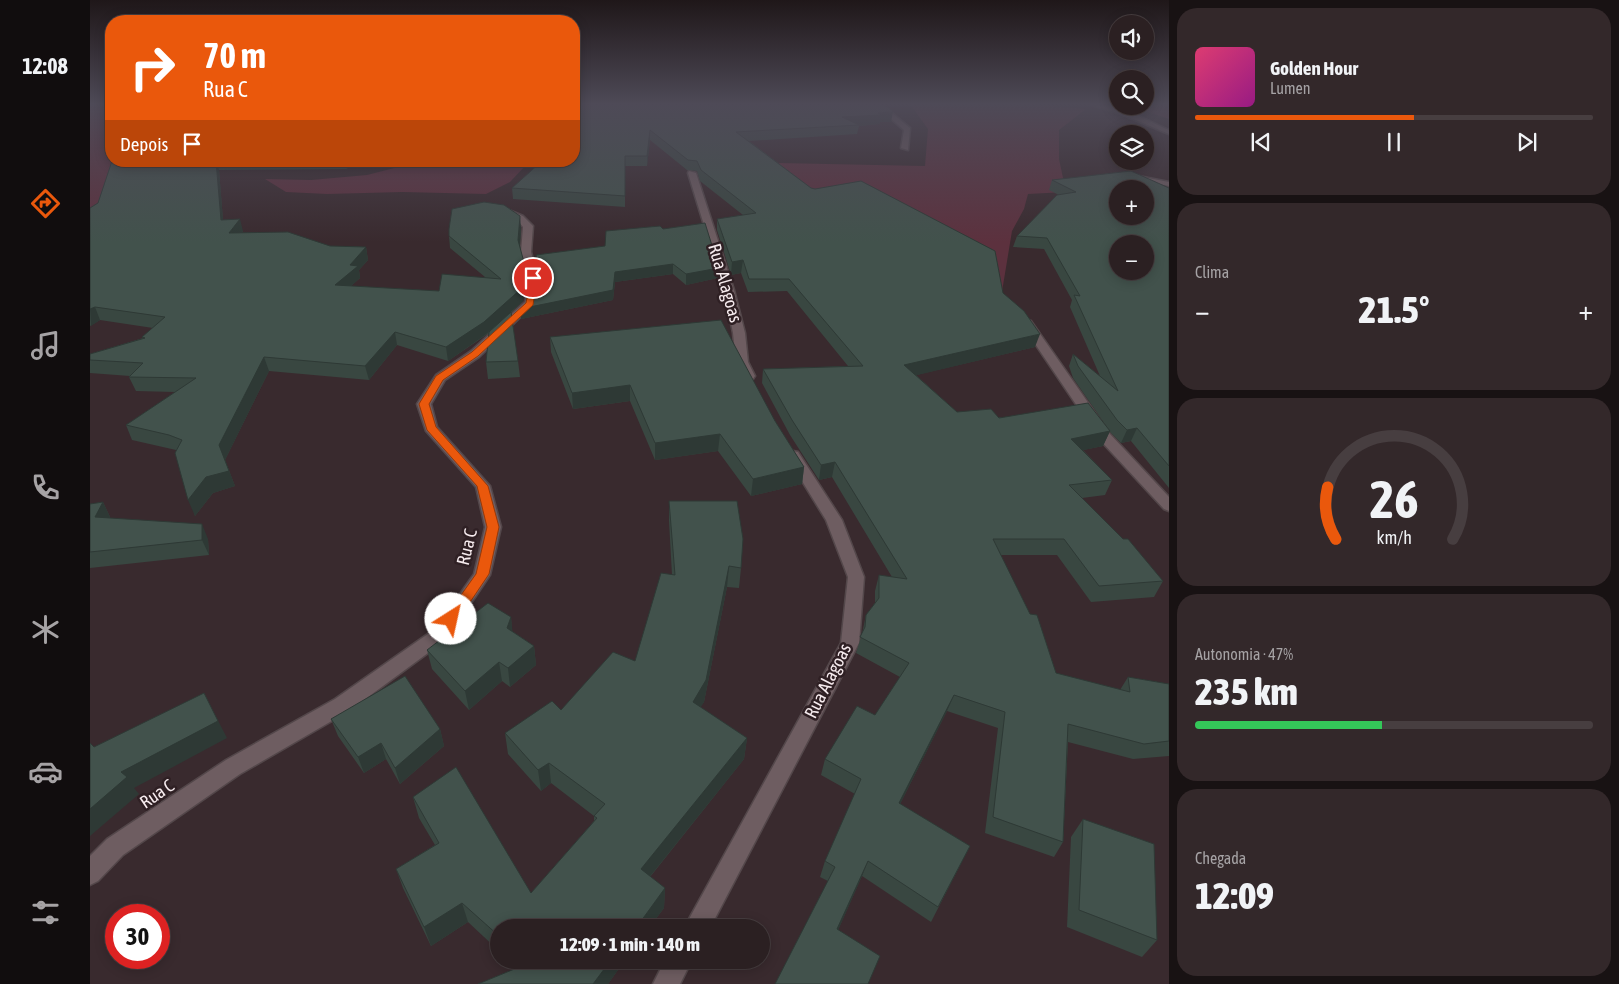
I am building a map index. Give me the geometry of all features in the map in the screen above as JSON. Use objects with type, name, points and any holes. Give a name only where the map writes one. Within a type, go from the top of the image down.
[{"type":"street","name":"Rua Alagoas","points":[[692,173],[729,290],[739,333],[742,362],[755,387]]},
{"type":"street","points":[[1118,174],[1169,184]]},
{"type":"street","name":"Rua C","points":[[90,873],[123,842],[233,768],[342,705],[441,634],[482,574],[493,527],[482,486],[431,428],[424,404],[440,378],[475,354],[530,303],[533,278],[526,252],[528,226],[520,218],[503,210],[487,208]]},
{"type":"street","points":[[1025,320],[1105,437],[1169,506]]},
{"type":"street","name":"Rua Alagoas","points":[[701,919],[850,643],[856,577],[834,520],[786,444]]},
{"type":"street","points":[[666,984],[674,969]]},
{"type":"shaded area","points":[[90,150],[105,150],[105,167],[141,167],[90,232]]},
{"type":"shaded area","points":[[926,150],[1059,150],[1066,192],[1028,194],[1024,209],[1012,231],[997,322],[791,197],[779,163],[925,166]]},
{"type":"shaded area","points":[[398,167],[524,167],[510,182],[486,194],[402,192],[327,194],[286,192],[265,179],[311,180],[367,175]]},
{"type":"building","points":[[580,150],[648,150],[647,156],[625,156],[625,196],[512,188],[535,167],[580,167]]},
{"type":"building","points":[[675,150],[760,150],[811,188],[815,189],[861,181],[995,251],[1003,293],[1024,311],[1040,334],[904,365],[957,412],[991,409],[999,418],[1088,403],[1110,431],[1071,439],[1112,480],[1069,485],[1123,539],[1128,539],[1163,581],[1099,586],[1064,539],[993,539],[1030,614],[1037,615],[1056,673],[1130,692],[1128,677],[1169,684],[1169,741],[1144,744],[1068,724],[1063,842],[993,817],[1005,712],[954,695],[899,803],[970,846],[938,907],[868,861],[837,929],[880,956],[868,984],[775,984],[835,867],[825,861],[861,779],[825,759],[857,706],[875,715],[909,663],[860,637],[865,627],[866,615],[879,598],[879,575],[907,579],[835,462],[821,465],[792,420],[763,369],[863,366],[789,279],[749,279],[743,260],[732,262],[717,219],[756,213],[701,170],[697,161],[688,160]]},
{"type":"building","points":[[110,167],[217,167],[221,220],[240,219],[229,233],[288,232],[330,246],[366,247],[350,265],[358,266],[335,285],[439,291],[442,274],[501,279],[449,236],[449,229],[452,209],[484,202],[504,205],[520,216],[518,240],[525,266],[522,288],[484,322],[446,347],[395,332],[365,366],[264,357],[219,445],[229,471],[206,477],[188,500],[175,453],[182,440],[126,425],[196,378],[129,377],[143,363],[90,360],[90,354],[145,338],[142,337],[165,317],[95,307],[90,309],[90,208],[98,203]]},
{"type":"building","points":[[1131,171],[1151,180],[1109,180],[1109,225],[1154,225],[1154,181],[1169,188],[1169,466],[1137,428],[1127,430],[1117,420],[1078,366],[1073,354],[1118,391],[1074,295],[1080,296],[1047,238],[1017,236],[1057,195],[1076,192],[1052,180]]},
{"type":"building","points":[[705,223],[719,268],[686,274],[673,264],[615,272],[613,290],[520,309],[536,293],[539,268],[536,255],[605,246],[606,231],[660,226],[663,229]]},
{"type":"building","points":[[511,312],[518,361],[486,362],[489,332]]},
{"type":"building","points":[[721,320],[775,421],[804,467],[753,479],[720,434],[655,443],[630,385],[572,393],[550,337]]},
{"type":"building","points":[[669,501],[737,501],[743,539],[741,568],[729,566],[706,680],[693,702],[747,738],[641,869],[665,888],[643,919],[490,919],[490,928],[462,903],[424,927],[396,869],[439,843],[413,797],[456,767],[531,893],[597,818],[594,816],[605,804],[549,763],[538,770],[505,733],[552,701],[561,710],[613,652],[635,661],[661,573],[675,575]]},
{"type":"building","points":[[103,502],[95,517],[202,524],[202,540],[90,552],[90,504]]},
{"type":"building","points":[[488,603],[511,617],[507,628],[534,646],[508,668],[499,662],[465,691],[427,650]]},
{"type":"building","points":[[405,676],[440,729],[395,768],[381,743],[358,757],[331,719]]},
{"type":"building","points":[[204,693],[218,721],[121,772],[127,777],[90,809],[90,743],[94,747]]},
{"type":"building","points":[[1083,819],[1154,844],[1157,940],[1079,910]]},
{"type":"building","points":[[514,969],[604,969],[593,984],[478,984]]},
{"type":"route","points":[[451,619],[482,574],[493,527],[482,486],[431,428],[424,404],[440,378],[475,354],[530,303],[533,278]]}]
